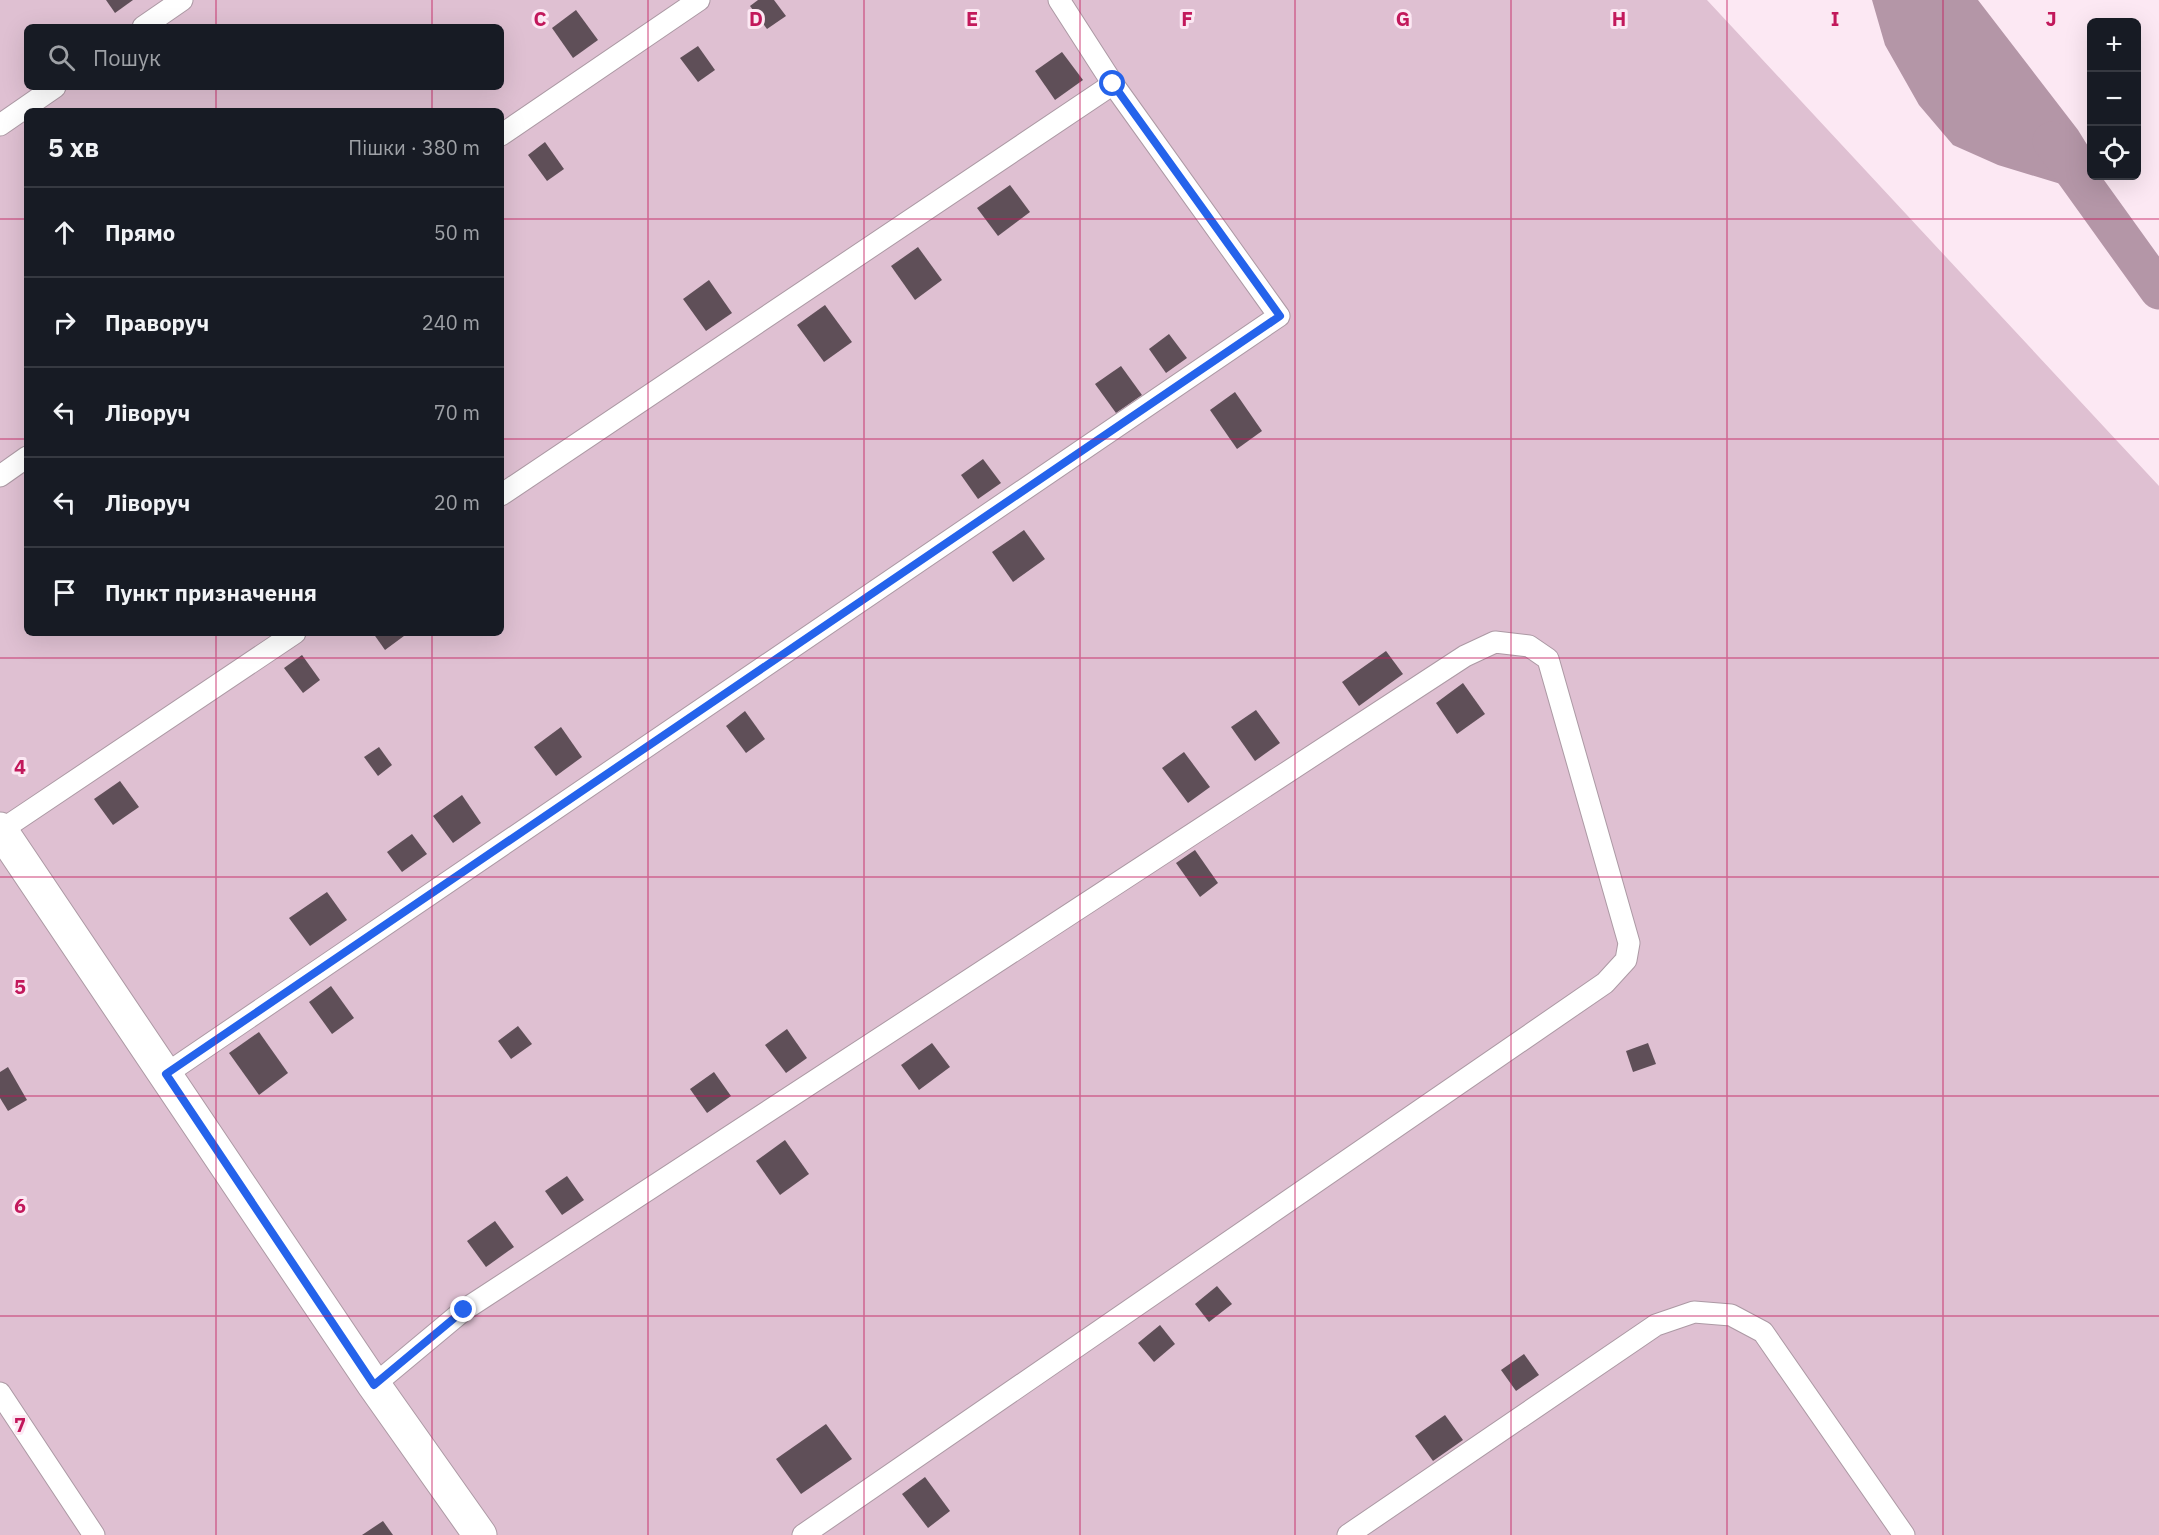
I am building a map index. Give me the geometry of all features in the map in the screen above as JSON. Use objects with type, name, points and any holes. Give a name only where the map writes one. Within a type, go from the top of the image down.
[{"type":"street","points":[[0,830],[374,1385],[480,1535]]},
{"type":"lane","points":[[146,24],[182,0]]},
{"type":"lane","points":[[504,133],[699,0]]},
{"type":"lane","points":[[166,1074],[1280,316],[1113,84],[1059,0]]},
{"type":"lane","points":[[504,493],[1113,84]]},
{"type":"lane","points":[[25,108],[51,90]]},
{"type":"lane","points":[[0,125],[24,108]]},
{"type":"lane","points":[[0,476],[24,460]]},
{"type":"lane","points":[[0,830],[291,636]]},
{"type":"lane","points":[[374,1385],[464,1310],[1465,656],[1495,642],[1529,646],[1548,659],[1629,943],[1626,960],[1605,983],[803,1535]]},
{"type":"lane","points":[[1348,1535],[1656,1325],[1694,1312],[1731,1315],[1763,1332],[1895,1532]]},
{"type":"lane","points":[[0,1393],[94,1535]]},
{"type":"shaded area","points":[[0,0],[1707,0],[2159,486],[2159,1535],[0,1535]]},
{"type":"shaded area","points":[[1872,0],[1978,0],[2078,130],[2087,145],[2087,180],[2093,180],[2083,184],[2064,185],[1998,165],[1953,145],[1919,105],[1885,45]]},
{"type":"building","points":[[106,0],[133,0],[115,13]]},
{"type":"building","points":[[758,0],[774,0],[786,16],[767,29],[750,6]]},
{"type":"building","points":[[576,10],[598,40],[573,58],[552,28]]},
{"type":"building","points":[[698,46],[715,70],[698,82],[680,58]]},
{"type":"building","points":[[1062,52],[1083,80],[1055,100],[1035,71]]},
{"type":"building","points":[[545,142],[564,169],[547,181],[528,155]]},
{"type":"building","points":[[1010,185],[1030,212],[998,236],[977,208]]},
{"type":"building","points":[[918,247],[942,280],[915,300],[891,266]]},
{"type":"building","points":[[709,280],[732,313],[706,331],[683,299]]},
{"type":"building","points":[[825,305],[852,342],[824,362],[797,325]]},
{"type":"building","points":[[1169,334],[1187,358],[1166,373],[1149,349]]},
{"type":"building","points":[[1121,366],[1142,395],[1116,413],[1095,384]]},
{"type":"building","points":[[1235,392],[1262,431],[1237,449],[1210,410]]},
{"type":"building","points":[[983,459],[1001,483],[978,499],[961,475]]},
{"type":"building","points":[[1024,530],[1045,559],[1013,582],[992,552]]},
{"type":"building","points":[[375,636],[404,636],[385,650]]},
{"type":"building","points":[[1386,651],[1403,674],[1359,706],[1342,682]]},
{"type":"building","points":[[302,655],[320,680],[303,693],[284,668]]},
{"type":"building","points":[[1463,683],[1485,714],[1457,734],[1436,703]]},
{"type":"building","points":[[1256,710],[1280,743],[1255,761],[1231,727]]},
{"type":"building","points":[[745,711],[765,739],[746,753],[726,726]]},
{"type":"building","points":[[561,727],[582,757],[556,776],[534,747]]},
{"type":"building","points":[[379,747],[392,765],[378,776],[364,757]]},
{"type":"building","points":[[1184,752],[1210,787],[1188,803],[1162,768]]},
{"type":"building","points":[[120,781],[139,807],[113,825],[94,799]]},
{"type":"building","points":[[462,795],[481,823],[453,843],[433,816]]},
{"type":"building","points":[[412,834],[427,854],[402,872],[387,852]]},
{"type":"building","points":[[1195,850],[1218,883],[1200,897],[1176,863]]},
{"type":"building","points":[[327,892],[347,920],[310,946],[289,918]]},
{"type":"building","points":[[331,986],[354,1018],[332,1034],[309,1002]]},
{"type":"building","points":[[518,1026],[532,1044],[511,1059],[498,1041]]},
{"type":"building","points":[[787,1029],[807,1058],[786,1073],[765,1045]]},
{"type":"building","points":[[259,1032],[288,1073],[259,1095],[229,1053]]},
{"type":"building","points":[[932,1043],[950,1067],[919,1090],[901,1065]]},
{"type":"building","points":[[1648,1043],[1656,1064],[1633,1072],[1626,1051]]},
{"type":"building","points":[[8,1067],[27,1100],[8,1111],[0,1098],[0,1072]]},
{"type":"building","points":[[714,1072],[731,1096],[707,1113],[690,1089]]},
{"type":"building","points":[[785,1140],[809,1174],[780,1195],[756,1161]]},
{"type":"building","points":[[567,1176],[584,1200],[562,1215],[545,1191]]},
{"type":"building","points":[[495,1221],[514,1247],[486,1267],[467,1241]]},
{"type":"building","points":[[1217,1286],[1232,1304],[1209,1322],[1195,1304]]},
{"type":"building","points":[[1160,1325],[1175,1344],[1154,1362],[1138,1343]]},
{"type":"building","points":[[1524,1354],[1539,1375],[1516,1391],[1501,1370]]},
{"type":"building","points":[[1445,1415],[1463,1440],[1433,1461],[1415,1436]]},
{"type":"building","points":[[826,1424],[852,1459],[801,1494],[776,1459]]},
{"type":"building","points":[[925,1477],[950,1511],[928,1528],[902,1494]]},
{"type":"building","points":[[383,1521],[393,1535],[362,1535]]},
{"type":"waterway","points":[[2052,141],[2159,290]]},
{"type":"route","points":[[464,1310],[374,1385],[166,1074],[1280,316],[1113,84]]}]
